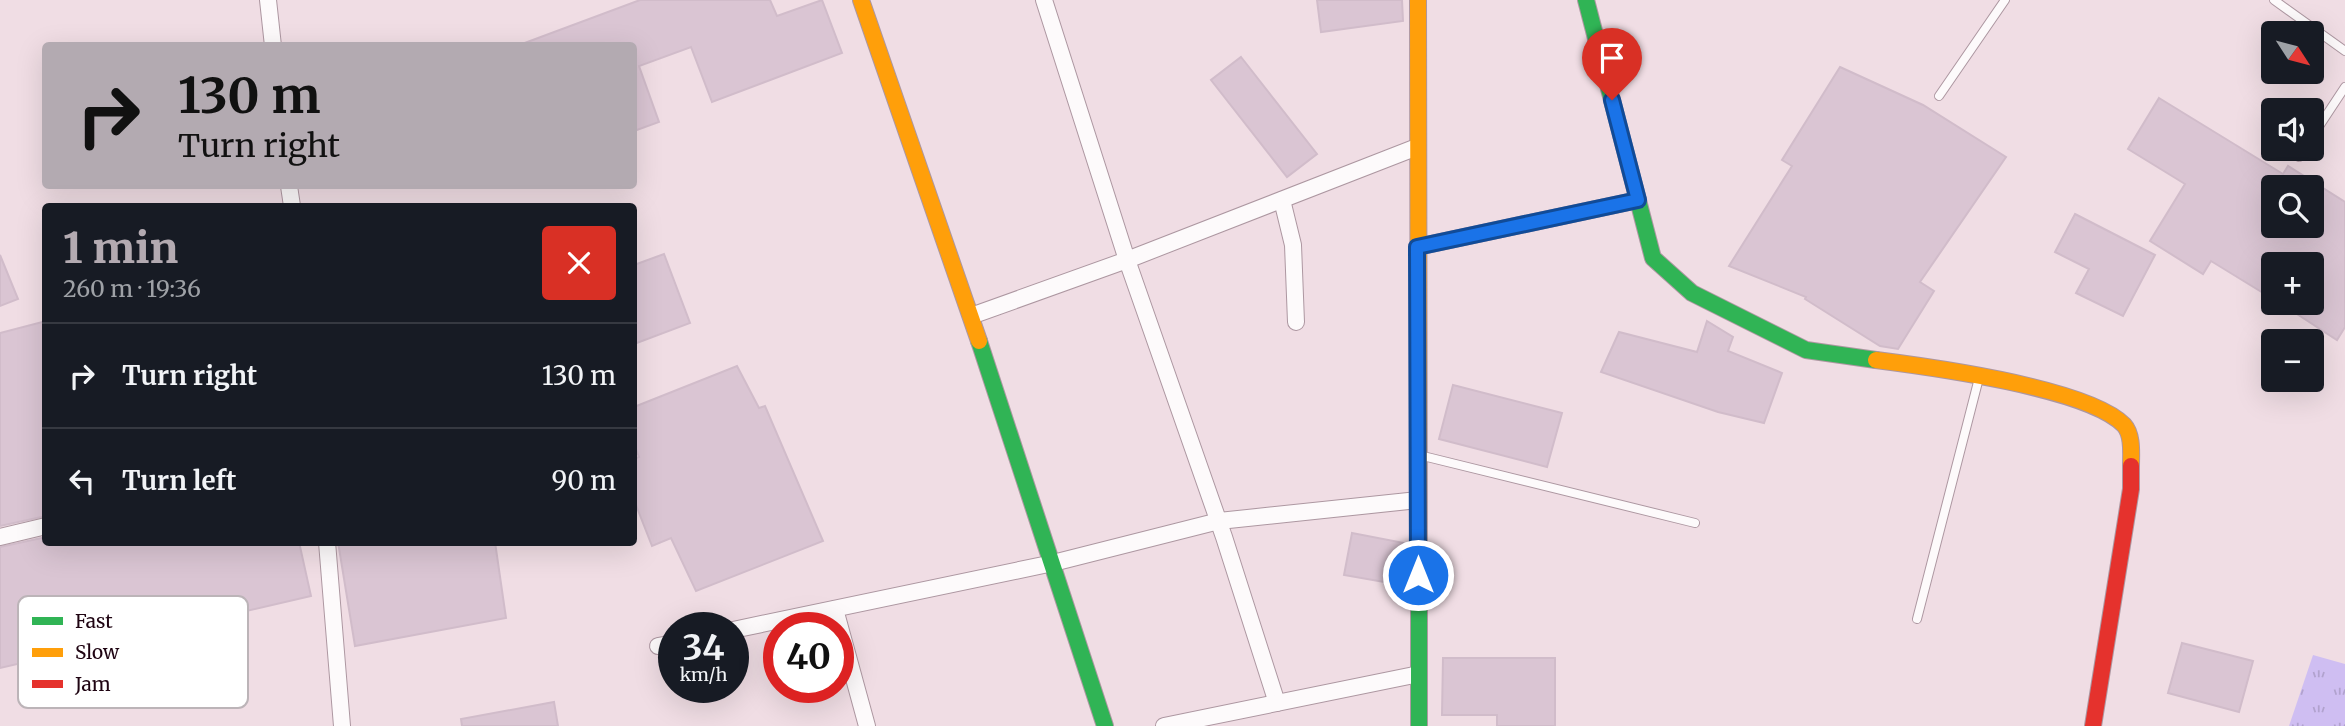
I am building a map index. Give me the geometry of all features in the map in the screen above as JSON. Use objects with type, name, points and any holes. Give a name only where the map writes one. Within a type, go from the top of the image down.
[{"type":"street","points":[[268,0],[273,42]]},
{"type":"street","points":[[861,0],[971,316],[1105,726]]},
{"type":"street","points":[[1044,0],[1127,260],[1219,521],[1277,703]]},
{"type":"street","points":[[1418,0],[1419,726]]},
{"type":"street","points":[[1586,0],[1653,258],[1692,293],[1806,350],[1980,376],[2101,407],[2126,427],[2130,444],[2131,489],[2093,726]]},
{"type":"street","points":[[971,316],[1127,260],[1417,147]]},
{"type":"street","points":[[1282,200],[1293,245],[1296,321]]},
{"type":"street","points":[[1417,247],[1638,200]]},
{"type":"street","points":[[749,627],[1053,563],[1219,521],[1418,500]]},
{"type":"street","points":[[0,537],[42,527]]},
{"type":"street","points":[[327,546],[342,726]]},
{"type":"street","points":[[835,609],[867,726]]},
{"type":"street","points":[[1164,726],[1419,674]]},
{"type":"lane","points":[[1939,96],[2005,0]]},
{"type":"lane","points":[[2274,0],[2345,51]]},
{"type":"lane","points":[[2324,118],[2345,86]]},
{"type":"lane","points":[[1917,619],[1980,376]]},
{"type":"lane","points":[[1418,454],[1695,523]]},
{"type":"green space","points":[[2313,655],[2345,664],[2345,726],[2289,726]]},
{"type":"building","points":[[640,0],[770,0],[777,16],[822,0],[842,53],[712,102],[691,47],[639,66],[659,122],[637,130],[637,42],[527,42]]},
{"type":"building","points":[[1317,0],[1402,0],[1403,21],[1321,32]]},
{"type":"building","points":[[1241,57],[1317,154],[1287,177],[1211,80]]},
{"type":"building","points":[[1840,67],[1923,105],[2006,157],[1920,282],[1934,291],[1898,349],[1880,346],[1805,299],[1806,297],[1729,266],[1792,166],[1782,160]]},
{"type":"building","points":[[2159,98],[2283,174],[2288,166],[2302,175],[2261,175],[2261,238],[2324,238],[2324,189],[2345,202],[2345,327],[2337,340],[2324,329],[2298,315],[2324,315],[2324,252],[2261,252],[2261,292],[2211,261],[2203,274],[2150,241],[2185,184],[2128,149]]},
{"type":"building","points":[[2075,214],[2155,255],[2123,316],[2076,293],[2089,269],[2055,252]]},
{"type":"building","points":[[664,254],[690,323],[637,343],[637,264]]},
{"type":"building","points":[[0,255],[18,299],[0,306]]},
{"type":"building","points":[[1707,321],[1733,337],[1728,351],[1782,373],[1764,423],[1718,412],[1601,372],[1619,332],[1697,352]]},
{"type":"building","points":[[42,322],[42,517],[0,526],[0,333]]},
{"type":"building","points":[[737,366],[759,408],[765,406],[823,541],[696,591],[671,538],[652,546],[637,508],[637,406]]},
{"type":"building","points":[[1453,385],[1562,413],[1547,467],[1439,439]]},
{"type":"building","points":[[1352,533],[1404,543],[1396,584],[1344,575]]},
{"type":"building","points":[[42,538],[42,546],[300,546],[311,596],[248,611],[248,596],[18,596],[18,664],[0,668],[0,547]]},
{"type":"building","points":[[339,546],[496,546],[506,618],[355,646]]},
{"type":"building","points":[[2182,643],[2253,661],[2239,712],[2168,693]]},
{"type":"building","points":[[1443,658],[1555,658],[1555,726],[1497,726],[1497,715],[1442,715]]},
{"type":"building","points":[[554,702],[558,726],[462,726],[461,719]]},
{"type":"traffic: fast","points":[[1586,0],[1653,258],[1692,293],[1806,350],[1876,360]]},
{"type":"traffic: fast","points":[[979,341],[1105,726]]},
{"type":"traffic: fast","points":[[1419,584],[1419,726]]},
{"type":"traffic: slow","points":[[861,0],[979,341]]},
{"type":"traffic: slow","points":[[1418,0],[1419,584]]},
{"type":"traffic: slow","points":[[1876,360],[2007,381],[2078,400],[2105,412],[2124,425],[2130,439],[2131,466]]},
{"type":"traffic: jam","points":[[2093,726],[2131,489],[2131,466]]},
{"type":"route","points":[[1418,575],[1417,247],[1638,200],[1612,100]]}]
